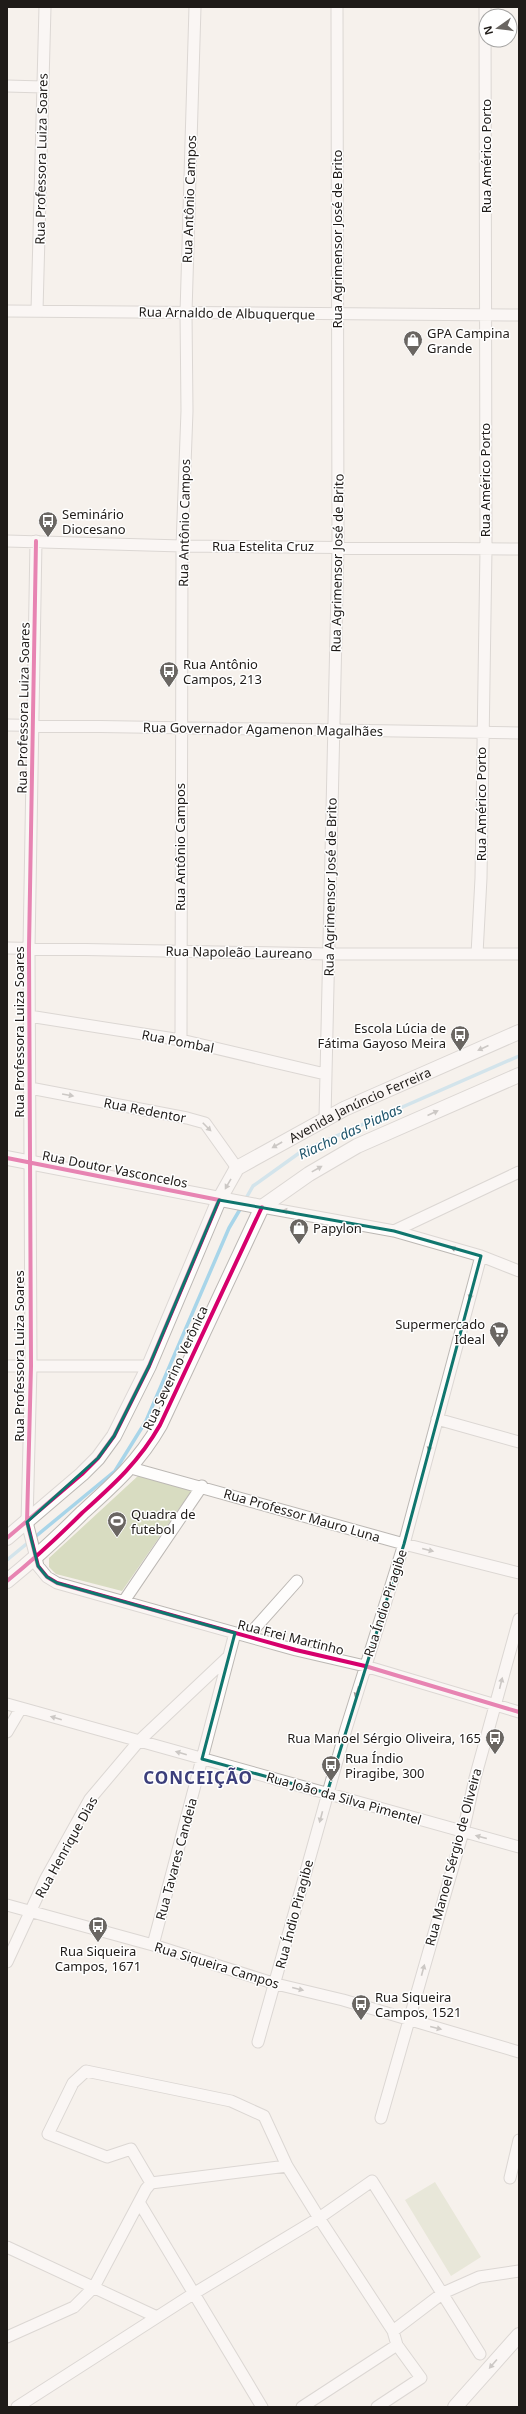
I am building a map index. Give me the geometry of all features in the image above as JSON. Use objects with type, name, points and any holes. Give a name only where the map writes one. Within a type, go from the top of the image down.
[{"type":"main road","name":"Avenida Janúncio Ferreira","points":[[237,1168],[325,1118],[519,1032]]},
{"type":"main road","points":[[258,1207],[309,1174],[357,1146],[519,1075]]},
{"type":"main road","name":"Rua Doutor Vasconcelos","points":[[7,1158],[258,1207]]},
{"type":"main road","points":[[224,1201],[237,1168]]},
{"type":"main road","name":"Rua Severino Verônica","points":[[7,1538],[98,1458],[114,1436],[149,1366],[224,1201]]},
{"type":"main road","name":"Rua Severino Verônica","points":[[7,1581],[35,1558],[131,1468],[147,1448],[160,1425],[258,1207]]},
{"type":"main road","points":[[455,2407],[519,2335]]},
{"type":"street","name":"Rua Professora Luiza Soares","points":[[37,311],[45,7]]},
{"type":"street","name":"Rua Antônio Campos","points":[[181,1040],[182,546],[187,411],[186,313],[195,7]]},
{"type":"street","name":"Rua Agrimensor José de Brito","points":[[325,1118],[338,546],[337,7]]},
{"type":"street","name":"Rua Américo Porto","points":[[477,954],[481,878],[481,733],[486,549],[484,314],[485,7]]},
{"type":"street","points":[[7,86],[43,87]]},
{"type":"street","name":"Rua Arnaldo de Albuquerque","points":[[7,311],[519,315]]},
{"type":"street","name":"Rua Estelita Cruz","points":[[7,541],[182,546],[519,548]]},
{"type":"street","name":"Rua Professora Luiza Soares","points":[[35,1558],[27,1522],[31,1366],[29,948],[36,541]]},
{"type":"street","name":"Rua Governador Agamenon Magalhães","points":[[7,725],[181,729],[333,729],[519,733]]},
{"type":"street","name":"Rua Napoleão Laureano","points":[[7,948],[180,950],[328,954],[519,954]]},
{"type":"street","name":"Rua Pombal","points":[[29,1016],[181,1040],[325,1074]]},
{"type":"street","name":"Rua Redentor","points":[[30,1088],[187,1118],[205,1123],[237,1168]]},
{"type":"street","points":[[394,1230],[519,1172]]},
{"type":"street","points":[[258,1207],[394,1230],[481,1256],[519,1271]]},
{"type":"street","name":"Rua Índio Piragibe","points":[[258,2042],[276,1984],[327,1793],[365,1666],[404,1544],[481,1256]]},
{"type":"street","points":[[7,1366],[149,1366]]},
{"type":"street","points":[[437,1419],[519,1442]]},
{"type":"street","name":"Rua Professor Mauro Luna","points":[[131,1468],[202,1486],[404,1544],[519,1573]]},
{"type":"street","points":[[124,1601],[202,1486]]},
{"type":"street","name":"Rua Frei Martinho","points":[[35,1558],[42,1573],[58,1583],[296,1650],[365,1666],[519,1712]]},
{"type":"street","points":[[248,1636],[297,1580]]},
{"type":"street","name":"Rua Manoel Sérgio de Oliveira","points":[[381,2118],[463,1832],[475,1778],[519,1619]]},
{"type":"street","name":"Rua Tavares Candeia","points":[[154,1945],[227,1658],[235,1633]]},
{"type":"street","name":"Rua Henrique Dias","points":[[7,1962],[45,1880],[90,1799],[139,1742],[227,1658]]},
{"type":"street","name":"Rua João da Silva Pimentel","points":[[7,1704],[519,1847]]},
{"type":"street","points":[[7,1732],[21,1708]]},
{"type":"street","name":"Rua Siqueira Campos","points":[[7,1905],[30,1913],[154,1945],[276,1984],[343,2000],[409,2021],[519,2052]]},
{"type":"street","points":[[151,2182],[131,2149],[106,2157],[48,2134],[73,2083],[86,2071],[230,2101],[264,2116],[287,2166],[393,2331],[397,2345],[421,2378],[377,2407]]},
{"type":"street","points":[[510,2178],[519,2140]]},
{"type":"street","points":[[151,2182],[287,2166]]},
{"type":"street","points":[[18,2407],[193,2294],[319,2218],[372,2181],[480,2354]]},
{"type":"street","points":[[7,2337],[74,2307],[94,2287],[151,2182]]},
{"type":"street","points":[[139,2202],[262,2407]]},
{"type":"street","points":[[7,2247],[157,2317]]},
{"type":"street","points":[[393,2331],[443,2293],[479,2278],[519,2271]]},
{"type":"street","points":[[302,2407],[397,2345]]},
{"type":"highlighted area","points":[[219,1200],[394,1231],[481,1256],[404,1544],[327,1793],[202,1759],[235,1633],[57,1583],[47,1577],[38,1566],[27,1522],[98,1458],[114,1436],[149,1366]]},
{"type":"green space","points":[[139,1475],[192,1490],[122,1591],[56,1574],[49,1567],[49,1558]]},
{"type":"green space","points":[[435,2182],[481,2257],[451,2276],[405,2200]]},
{"type":"waterway","name":"Riacho das Piabas","points":[[245,1200],[253,1186],[302,1151],[519,1056]]},
{"type":"waterway","name":"Riacho das Piabas","points":[[7,1560],[115,1471],[146,1421],[229,1228],[242,1206]]},
{"type":"cycle path","points":[[36,541],[29,948],[31,1366],[27,1522],[38,1566],[47,1577],[57,1583],[296,1650],[365,1666],[519,1712]]},
{"type":"cycle path","points":[[7,1158],[219,1200],[149,1366],[114,1436],[98,1458],[82,1474],[7,1538]]},
{"type":"cycle path","points":[[7,1581],[115,1483],[134,1462],[152,1438],[160,1425],[262,1207]]},
{"type":"place","name":"GPA Campina Grande","points":[[413,357]]},
{"type":"place","name":"Seminário Diocesano","points":[[48,538]]},
{"type":"place","name":"Rua Antônio Campos, 213","points":[[169,688]]},
{"type":"place","name":"Escola Lúcia de Fátima Gayoso Meira","points":[[460,1052]]},
{"type":"place","name":"Papylon","points":[[299,1245]]},
{"type":"place","name":"Supermercado Ideal","points":[[499,1348]]},
{"type":"place","name":"Quadra de futebol","points":[[117,1538]]},
{"type":"place","name":"Rua Manoel Sérgio Oliveira, 165","points":[[495,1755]]},
{"type":"place","name":"Rua Índio Piragibe, 300","points":[[331,1782]]},
{"type":"place","name":"Rua Siqueira Campos, 1671","points":[[98,1943]]},
{"type":"place","name":"Rua Siqueira Campos, 1521","points":[[361,2021]]},
{"type":"district","name":"CONCEIÇÃO","points":[[198,1777]]}]
